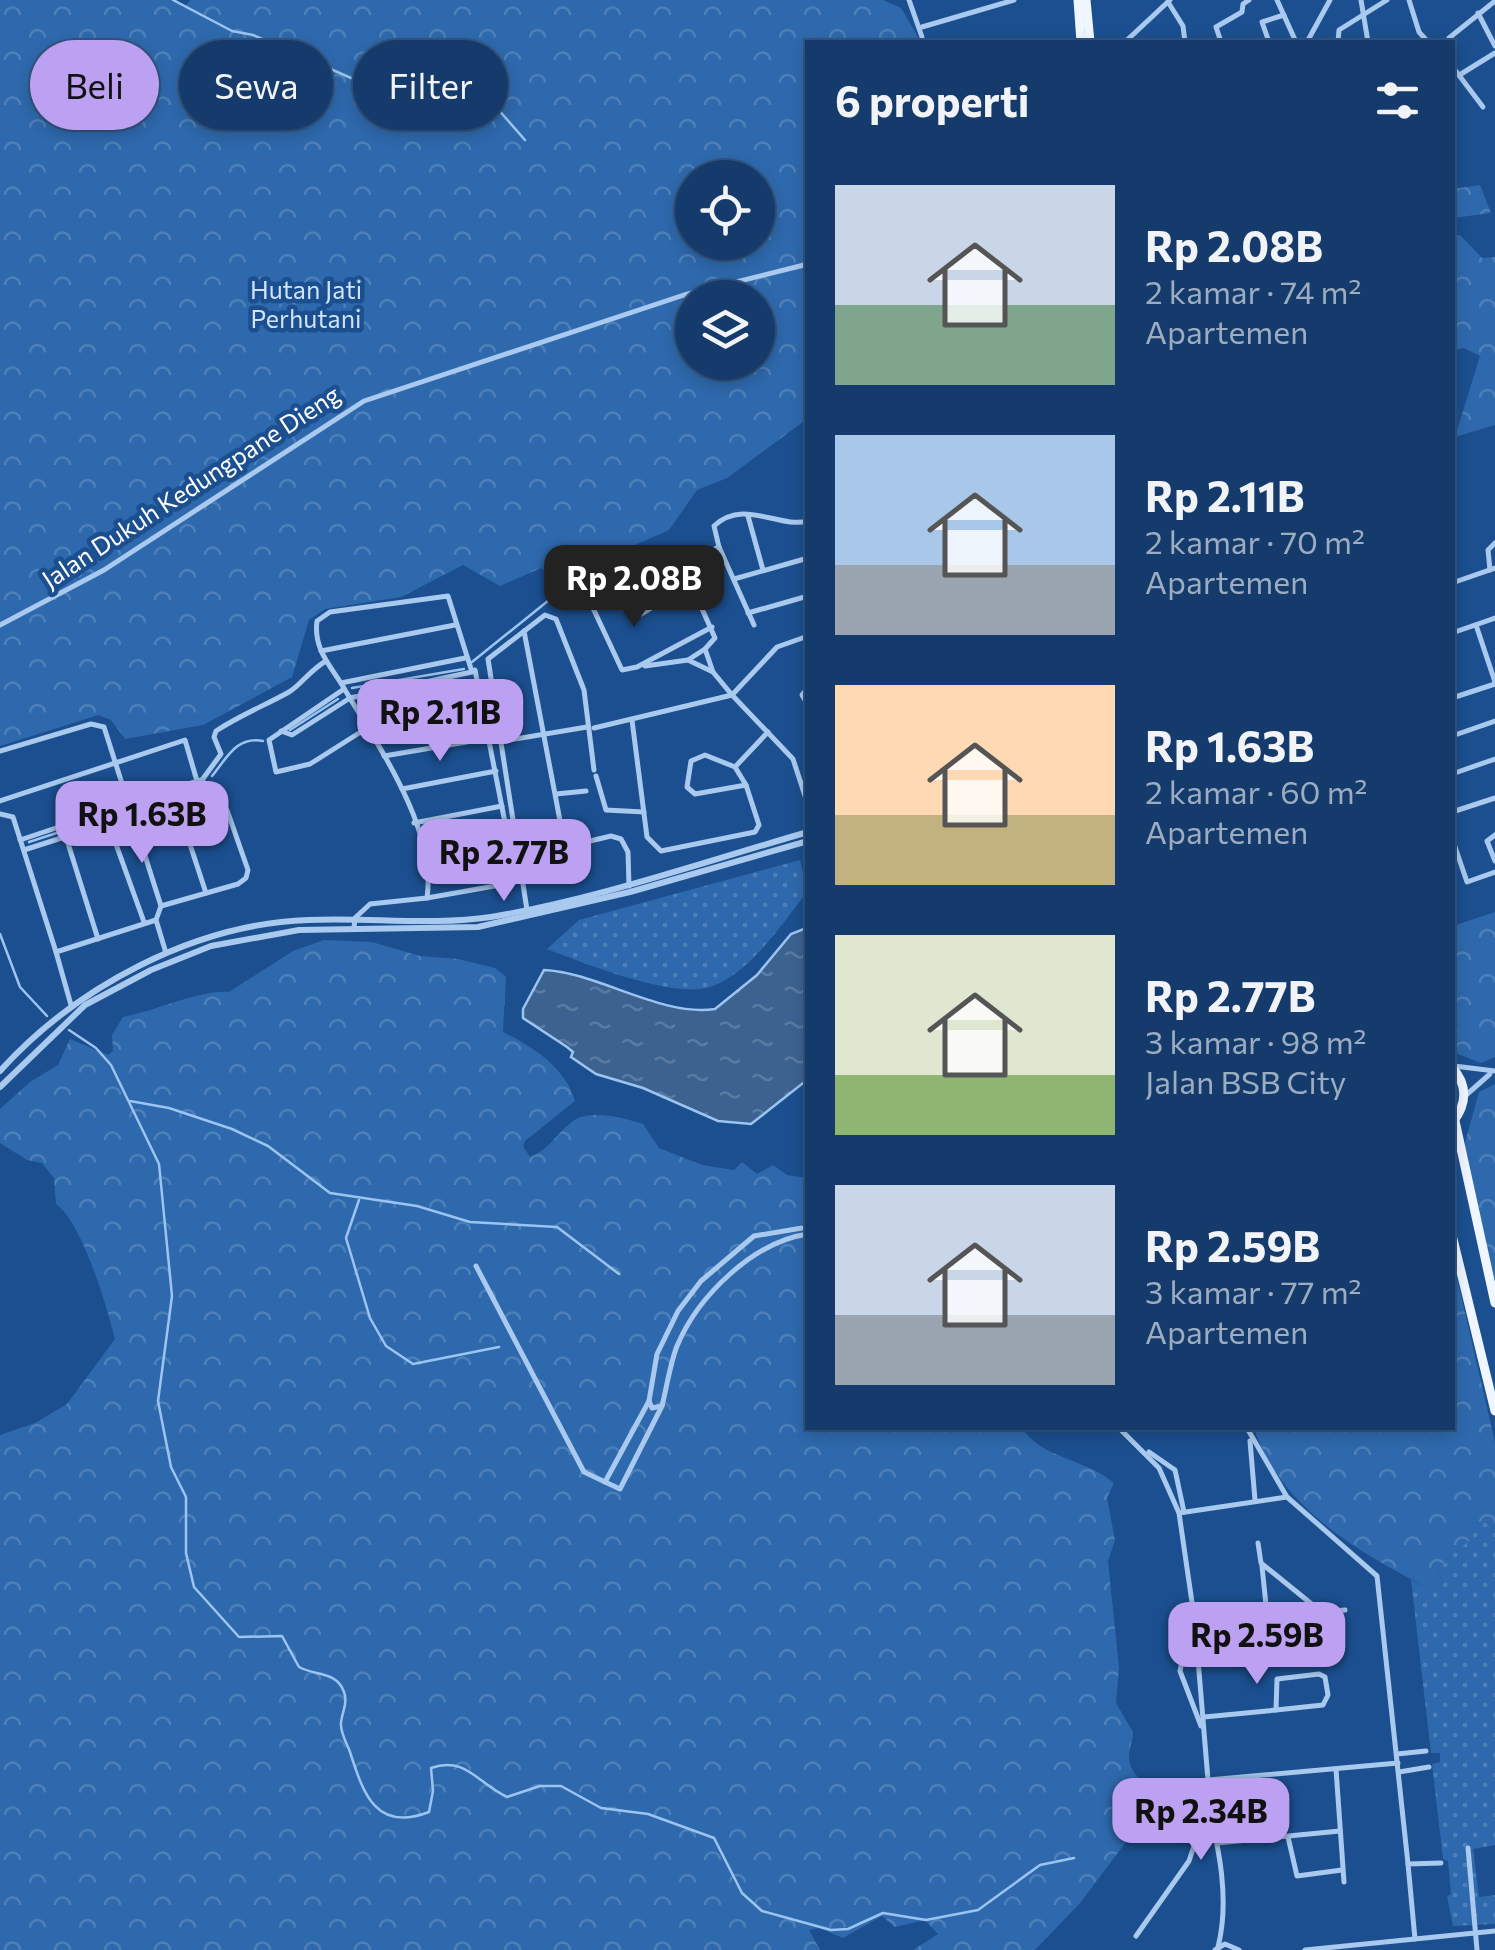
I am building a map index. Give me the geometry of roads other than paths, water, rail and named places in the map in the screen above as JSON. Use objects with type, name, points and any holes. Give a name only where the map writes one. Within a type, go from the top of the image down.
[{"type":"main road","points":[[1078,0],[1080,40]]},
{"type":"main road","points":[[1086,0],[1090,40]]},
{"type":"main road","points":[[1455,1070],[1465,1096],[1455,1120]]},
{"type":"main road","points":[[1455,1126],[1495,1303]]},
{"type":"main road","points":[[1455,1246],[1495,1411]]},
{"type":"street","points":[[909,0],[922,37]]},
{"type":"street","points":[[922,27],[1014,0]]},
{"type":"street","points":[[1220,40],[1216,26],[1242,12],[1242,4],[1249,0]]},
{"type":"street","points":[[1278,0],[1295,40]]},
{"type":"street","points":[[1361,0],[1368,40]]},
{"type":"street","points":[[1338,40],[1339,30],[1387,0]]},
{"type":"street","points":[[1410,0],[1419,32],[1426,40]]},
{"type":"street","points":[[1127,40],[1169,1],[1183,26],[1184,40]]},
{"type":"street","points":[[1308,40],[1328,1]]},
{"type":"street","points":[[1450,40],[1457,28],[1495,1]]},
{"type":"street","points":[[1461,74],[1495,49],[1478,14]]},
{"type":"street","points":[[1268,40],[1262,22],[1284,15]]},
{"type":"street","points":[[1455,69],[1483,107]]},
{"type":"street","name":"Jalan Dukuh Kedungpane Dieng","points":[[0,625],[104,570],[364,401],[684,295],[805,265]]},
{"type":"street","points":[[754,625],[718,547],[714,532],[717,523],[772,515],[794,524],[805,522]]},
{"type":"street","points":[[748,516],[763,570]]},
{"type":"street","points":[[1455,582],[1493,569],[1488,550],[1495,542]]},
{"type":"street","points":[[682,564],[712,628],[714,641],[688,660],[622,670],[592,608],[598,600],[718,547]]},
{"type":"street","points":[[734,578],[805,559]]},
{"type":"street","points":[[626,589],[639,614],[654,609],[656,604],[644,581]]},
{"type":"street","points":[[354,928],[355,918],[370,904],[427,898],[510,883],[509,843],[485,705],[474,669],[465,658],[449,598],[442,594],[330,612],[317,621],[320,651],[402,788],[425,857],[427,898]]},
{"type":"street","points":[[748,613],[805,597]]},
{"type":"street","points":[[527,910],[488,660],[545,615],[554,616],[584,690],[595,773],[606,810],[644,812]]},
{"type":"street","points":[[1455,632],[1495,618]]},
{"type":"street","points":[[320,651],[456,625]]},
{"type":"street","points":[[1455,697],[1495,683],[1476,625]]},
{"type":"street","points":[[637,667],[712,628]]},
{"type":"street","points":[[524,631],[564,847]]},
{"type":"street","points":[[503,741],[632,720],[732,695],[777,648],[805,637]]},
{"type":"street","points":[[706,649],[713,672],[794,759],[805,795]]},
{"type":"street","points":[[465,658],[343,686],[267,743],[278,774],[310,764],[368,728],[485,705]]},
{"type":"street","points":[[688,660],[713,672]]},
{"type":"street","points":[[20,840],[199,780],[221,754],[214,736],[216,730],[248,710],[292,691],[306,672],[326,661]]},
{"type":"street","points":[[281,731],[296,733],[350,698],[474,669]]},
{"type":"street","points":[[632,720],[650,844],[661,850],[748,835],[759,826],[746,785],[735,767],[712,755],[698,757],[688,766],[687,787],[695,794],[746,785]]},
{"type":"street","points":[[1455,735],[1495,722]]},
{"type":"street","points":[[0,751],[96,723],[106,730],[161,906],[156,920],[168,958]]},
{"type":"street","points":[[735,767],[768,732]]},
{"type":"street","points":[[384,756],[490,738]]},
{"type":"street","points":[[0,801],[185,740],[199,780],[227,810],[248,870],[243,882],[161,906]]},
{"type":"street","points":[[1455,773],[1495,759]]},
{"type":"street","points":[[402,788],[496,771]]},
{"type":"street","points":[[556,794],[586,791]]},
{"type":"street","points":[[24,850],[132,814],[216,794]]},
{"type":"street","points":[[1455,811],[1495,798]]},
{"type":"street","points":[[177,804],[206,892]]},
{"type":"street","points":[[414,822],[502,806]]},
{"type":"street","points":[[0,814],[13,818],[72,1005]]},
{"type":"street","points":[[108,822],[144,922]]},
{"type":"street","points":[[0,1070],[72,1005],[168,958],[266,926],[355,918],[458,920],[527,910],[629,888],[805,833]]},
{"type":"street","points":[[1495,834],[1487,841],[1495,861]]},
{"type":"street","points":[[66,836],[98,939]]},
{"type":"street","points":[[518,859],[611,836],[622,840],[628,852],[629,888]]},
{"type":"street","points":[[0,1087],[85,1005],[168,958],[262,935],[354,928],[478,927],[805,842]]},
{"type":"street","points":[[425,857],[509,843]]},
{"type":"street","points":[[1455,847],[1467,882],[1495,872]]},
{"type":"street","points":[[368,918],[370,904]]},
{"type":"street","points":[[56,952],[156,920]]},
{"type":"street","points":[[1455,1066],[1494,1072]]},
{"type":"street","points":[[1465,1096],[1494,1072]]},
{"type":"street","points":[[605,1482],[650,1401],[658,1354],[678,1311],[700,1280],[754,1236],[805,1230]]},
{"type":"street","points":[[476,1266],[584,1472],[620,1489],[662,1406],[677,1346],[700,1307],[729,1275],[760,1252],[805,1231]]},
{"type":"street","points":[[650,1401],[652,1408],[662,1406]]},
{"type":"street","points":[[1121,1430],[1160,1468],[1182,1513]]},
{"type":"street","points":[[1248,1430],[1255,1501]]},
{"type":"street","points":[[1250,1438],[1287,1498],[1377,1576],[1415,1940]]},
{"type":"street","points":[[1136,1936],[1189,1861],[1208,1780],[1175,1470],[1155,1452],[1146,1451]]},
{"type":"street","points":[[1182,1513],[1287,1498]]},
{"type":"street","points":[[1258,1544],[1268,1616]]},
{"type":"street","points":[[1261,1564],[1319,1610]]},
{"type":"street","points":[[1192,1623],[1345,1610]]},
{"type":"street","points":[[1192,1623],[1180,1671],[1200,1718]]},
{"type":"street","points":[[1200,1718],[1276,1710],[1323,1705],[1328,1695],[1325,1676],[1276,1679],[1276,1710]]},
{"type":"street","points":[[1397,1754],[1426,1751]]},
{"type":"street","points":[[1208,1780],[1398,1763]]},
{"type":"street","points":[[1399,1772],[1429,1768]]},
{"type":"street","points":[[1336,1769],[1344,1882]]},
{"type":"street","points":[[1206,1798],[1218,1843],[1224,1924],[1216,1948],[1239,1948]]},
{"type":"street","points":[[1218,1843],[1340,1831]]},
{"type":"street","points":[[1288,1836],[1297,1876],[1343,1870]]},
{"type":"street","points":[[1468,1848],[1477,1950]]},
{"type":"street","points":[[1408,1864],[1440,1862]]},
{"type":"street","points":[[1224,1924],[1239,1948]]},
{"type":"street","points":[[1305,1950],[1495,1931]]},
{"type":"water","points":[[805,926],[805,1082],[751,1124],[718,1121],[643,1088],[596,1074],[571,1057],[573,1052],[567,1047],[523,1018],[523,1009],[544,970],[585,978],[673,1007],[715,1009],[757,975],[791,934]]},
{"type":"waterway","points":[[173,0],[232,31],[253,35],[351,78],[443,69],[489,99],[525,140]]},
{"type":"waterway","points":[[472,662],[564,588]]},
{"type":"waterway","points":[[352,688],[464,669]]},
{"type":"waterway","points":[[290,730],[338,699]]},
{"type":"waterway","points":[[212,776],[239,745],[263,741]]},
{"type":"waterway","points":[[138,807],[201,786]]},
{"type":"waterway","points":[[29,842],[121,812]]},
{"type":"waterway","points":[[0,934],[20,987],[47,1016]]},
{"type":"waterway","points":[[69,1030],[96,1048],[111,1065],[159,1164],[172,1296],[158,1401],[171,1467],[186,1497],[186,1553],[194,1587],[239,1637],[282,1636],[299,1667],[331,1677],[341,1685],[345,1700],[343,1734],[360,1781],[374,1805],[396,1817],[429,1812],[433,1791],[431,1768],[443,1765],[463,1768],[507,1797],[540,1786],[561,1786],[601,1808],[648,1814],[714,1838],[742,1893],[762,1911],[831,1930],[848,1929],[883,1913],[926,1920],[978,1910],[1040,1865],[1074,1858]]},
{"type":"waterway","points":[[130,1101],[169,1108],[232,1129],[268,1146],[330,1193],[417,1206],[470,1222],[557,1227],[619,1274]]},
{"type":"waterway","points":[[359,1200],[346,1238],[370,1318],[386,1346],[413,1364],[499,1347]]},
{"type":"park label","name":"Hutan Jati Perhutani","points":[[306,304]]}]
